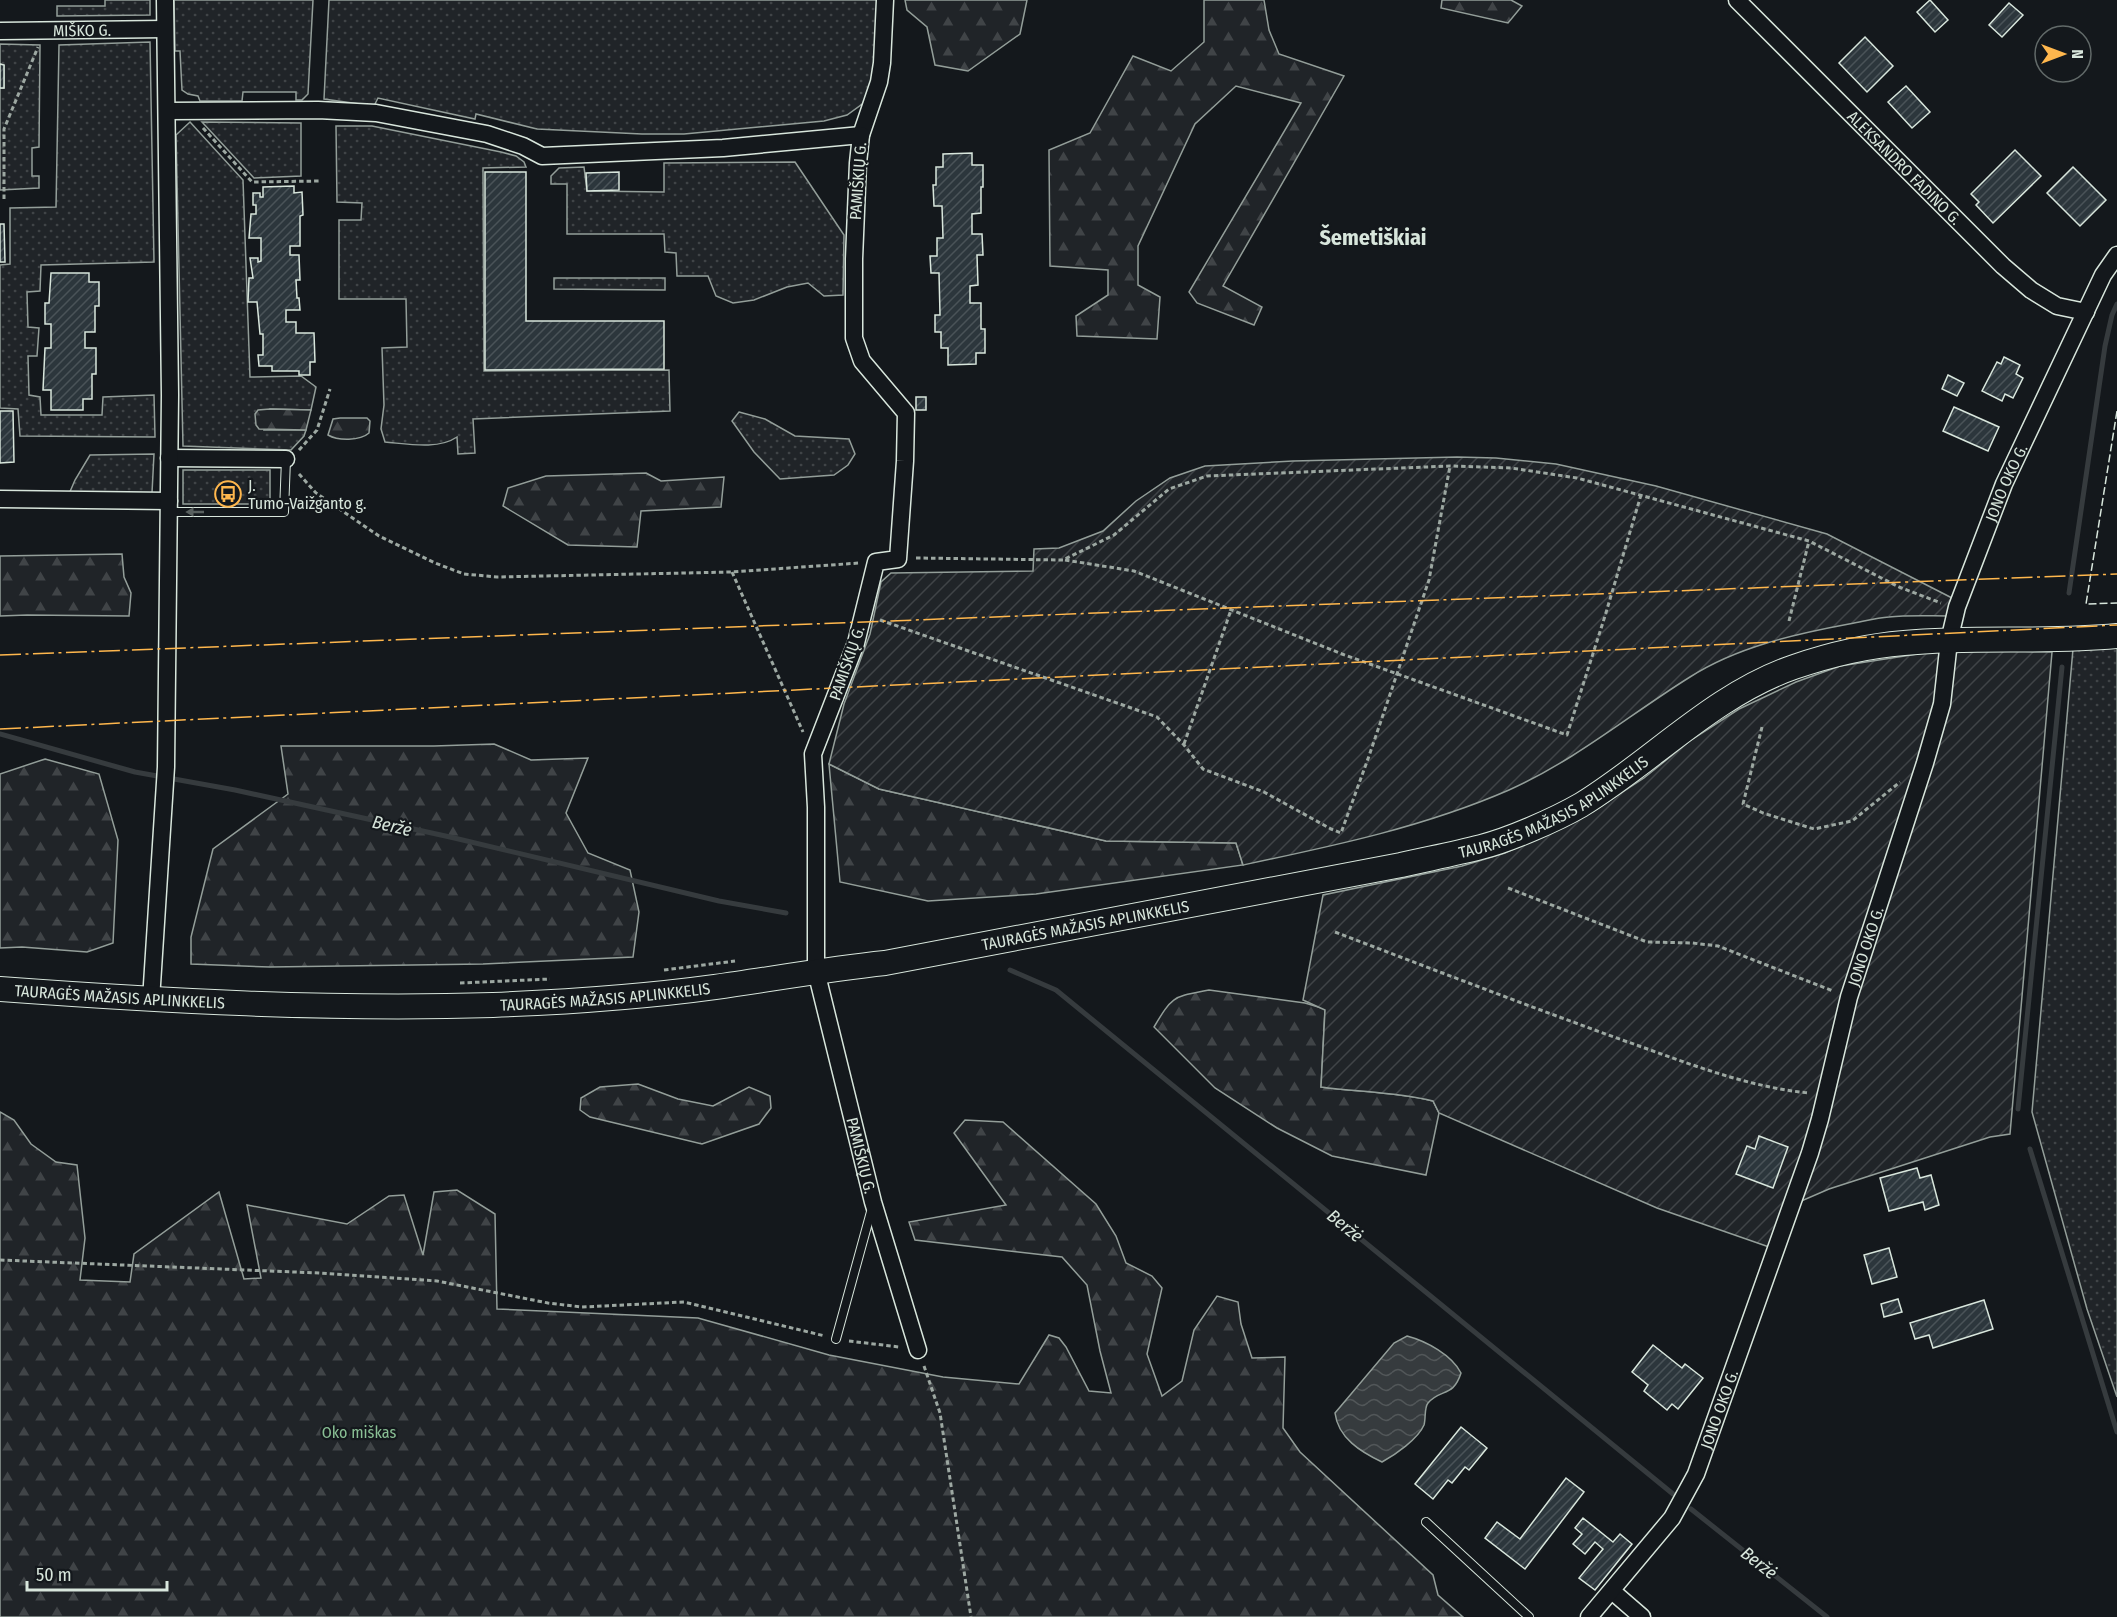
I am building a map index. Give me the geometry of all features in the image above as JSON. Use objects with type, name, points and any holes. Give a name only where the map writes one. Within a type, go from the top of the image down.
[{"type":"main road","name":"TAURAGĖS MAŽASIS APLINKKELIS","points":[[0,989],[151,1000],[357,1007],[494,1005],[591,999],[703,988],[816,970],[885,963],[1401,865],[1483,847],[1540,825],[1580,805],[1745,690],[1792,668],[1846,651],[1904,643],[2083,639],[2117,636]]},
{"type":"street","points":[[151,1000],[166,767],[170,458],[165,0]]},
{"type":"street","name":"PAMIŠKIŲ G.","points":[[885,0],[879,82],[861,135],[854,259],[854,338],[862,361],[906,413],[898,559]]},
{"type":"street","name":"ALEKSANDRO FADINO G.","points":[[1737,0],[2003,266],[2031,290],[2058,306],[2086,312]]},
{"type":"street","name":"MIŠKO G.","points":[[0,31],[165,29]]},
{"type":"street","points":[[167,111],[318,110],[376,113],[487,134],[524,146],[542,156],[723,148],[861,135]]},
{"type":"street","name":"JONO OKO G.","points":[[1588,1617],[1672,1518],[1696,1474],[1810,1153],[1849,997],[1942,704],[1949,641],[1957,607],[2004,484],[2103,274],[2117,255]]},
{"type":"street","points":[[170,458],[286,459]]},
{"type":"street","points":[[0,499],[169,506]]},
{"type":"street","points":[[876,562],[898,559]]},
{"type":"street","name":"PAMIŠKIŲ G.","points":[[876,562],[864,614],[843,679],[813,754],[816,807],[816,970],[873,1202],[918,1350]]},
{"type":"street","points":[[1612,1591],[1642,1617]]},
{"type":"lane","points":[[169,506],[284,512],[286,459]]},
{"type":"lane","points":[[836,1339],[873,1202]]},
{"type":"lane","points":[[1426,1522],[1529,1617]]},
{"type":"path","points":[[4,199],[4,129],[36,50],[49,31]]},
{"type":"path","points":[[194,111],[194,119],[252,182],[321,182]]},
{"type":"path","points":[[0,125],[4,129]]},
{"type":"path","points":[[330,389],[318,430],[304,446],[286,459],[316,493],[379,536],[464,574],[497,577],[732,572],[876,562]]},
{"type":"path","points":[[1064,560],[1114,535],[1169,489],[1208,476],[1450,466],[1511,468],[1577,478],[1809,541],[1899,587],[1933,601],[1957,607]]},
{"type":"path","points":[[864,614],[1157,717],[1184,744],[1203,769],[1264,792],[1341,833],[1429,580],[1450,466]]},
{"type":"path","points":[[898,559],[973,557],[1064,560],[1134,571],[1398,674],[1567,735],[1641,495]]},
{"type":"path","points":[[1789,621],[1809,541]]},
{"type":"path","points":[[732,572],[813,754]]},
{"type":"path","points":[[1184,744],[1231,610]]},
{"type":"path","points":[[1762,727],[1743,804],[1763,813],[1814,829],[1851,821],[1925,763]]},
{"type":"path","points":[[1508,888],[1647,942],[1718,946],[1802,981],[1849,997]]},
{"type":"path","points":[[1335,932],[1519,1003],[1702,1068],[1777,1090],[1826,1094]]},
{"type":"path","points":[[656,971],[736,961]]},
{"type":"path","points":[[460,982],[553,979]]},
{"type":"path","points":[[0,1260],[319,1273],[437,1281],[548,1303],[582,1307],[684,1302],[836,1339],[918,1350],[940,1413],[971,1617]]},
{"type":"green space","points":[[105,0],[150,0],[150,15],[57,16],[57,6],[105,6]]},
{"type":"green space","points":[[174,0],[313,0],[308,94],[302,100],[296,100],[296,92],[243,92],[242,101],[200,101],[198,96],[182,90],[180,51],[175,51]]},
{"type":"green space","points":[[329,0],[880,0],[877,73],[865,102],[847,115],[824,121],[684,134],[537,129],[476,114],[475,119],[378,98],[374,106],[324,99]]},
{"type":"green space","points":[[905,0],[1027,0],[1020,34],[968,71],[935,65],[927,27],[907,10]]},
{"type":"green space","points":[[1204,0],[1264,0],[1269,30],[1279,54],[1344,76],[1223,286],[1262,307],[1254,325],[1197,303],[1189,292],[1301,103],[1236,86],[1195,124],[1138,246],[1138,285],[1160,297],[1157,339],[1077,336],[1076,316],[1108,295],[1108,270],[1050,266],[1049,150],[1090,133],[1133,56],[1171,71],[1204,42]]},
{"type":"green space","points":[[1442,0],[1511,0],[1522,6],[1508,23],[1441,8]]},
{"type":"green space","points":[[150,42],[154,262],[41,265],[40,291],[27,292],[28,327],[39,328],[37,356],[28,356],[29,395],[40,397],[41,415],[102,415],[103,397],[154,395],[155,437],[20,436],[18,409],[0,408],[0,265],[10,264],[10,208],[56,207],[59,45]]},
{"type":"green space","points":[[0,44],[40,45],[39,147],[32,148],[32,176],[39,176],[39,188],[0,190],[0,88],[4,88],[4,65],[0,64]]},
{"type":"green space","points":[[190,122],[243,180],[250,377],[301,376],[316,387],[311,410],[270,409],[264,430],[306,430],[304,436],[291,450],[183,446],[176,135]]},
{"type":"green space","points":[[202,122],[301,123],[301,176],[254,178]]},
{"type":"green space","points":[[336,126],[372,126],[501,152],[516,156],[524,162],[526,167],[483,168],[484,371],[669,370],[670,411],[473,419],[475,453],[458,454],[457,437],[432,445],[385,442],[381,429],[384,405],[382,348],[407,347],[406,299],[339,299],[339,220],[361,220],[362,203],[337,202]]},
{"type":"green space","points":[[795,162],[844,235],[843,295],[824,296],[808,283],[787,287],[754,300],[733,303],[716,296],[708,276],[677,276],[676,253],[665,252],[664,234],[567,234],[567,184],[551,184],[551,176],[559,168],[584,167],[587,191],[664,192],[664,163]]},
{"type":"green space","points":[[554,278],[665,278],[665,290],[554,289]]},
{"type":"green space","points":[[258,410],[311,410],[306,430],[259,429],[256,425],[255,414]]},
{"type":"green space","points":[[739,412],[765,419],[795,436],[849,439],[855,454],[848,465],[834,475],[780,479],[754,452],[732,421]]},
{"type":"green space","points":[[367,418],[370,421],[369,433],[360,438],[349,439],[328,435],[333,419]]},
{"type":"green space","points":[[154,454],[152,493],[69,494],[90,455]]},
{"type":"green space","points":[[1457,457],[1556,464],[1656,486],[1827,534],[1952,598],[1948,616],[1879,618],[1808,632],[1727,657],[1690,677],[1580,751],[1509,790],[1411,825],[1344,843],[1243,865],[1236,843],[1106,841],[879,789],[829,764],[844,704],[870,634],[881,582],[891,573],[1033,571],[1034,549],[1059,548],[1103,531],[1136,501],[1170,478],[1205,466],[1293,461]]},
{"type":"green space","points":[[183,470],[270,470],[270,504],[183,504]]},
{"type":"green space","points":[[646,473],[661,481],[724,477],[721,507],[641,511],[637,547],[568,545],[503,506],[508,488],[546,476]]},
{"type":"green space","points":[[122,554],[124,577],[131,593],[129,616],[0,616],[0,556]]},
{"type":"green space","points":[[2117,644],[2117,1397],[2087,1309],[2032,1112],[2073,649]]},
{"type":"green space","points":[[1977,650],[2052,652],[2010,1134],[1990,1137],[1829,1189],[1785,1208],[1772,1248],[1657,1208],[1439,1113],[1433,1101],[1321,1087],[1325,1010],[1303,1000],[1323,895],[1462,866],[1505,853],[1592,812],[1644,778],[1691,740],[1739,709],[1796,682],[1840,666],[1924,653]]},
{"type":"green space","points":[[494,744],[531,760],[588,758],[566,813],[588,853],[630,870],[639,912],[633,957],[483,964],[270,967],[191,964],[191,937],[213,849],[288,794],[281,746]]},
{"type":"green space","points":[[45,759],[99,774],[118,840],[113,943],[87,952],[22,947],[0,948],[0,774]]},
{"type":"green space","points":[[829,764],[879,789],[1106,841],[1236,843],[1243,865],[1036,894],[928,901],[840,882]]},
{"type":"green space","points":[[1209,990],[1305,1003],[1325,1009],[1321,1087],[1433,1101],[1439,1113],[1426,1175],[1332,1156],[1277,1128],[1215,1088],[1154,1027],[1175,999]]},
{"type":"green space","points":[[638,1084],[678,1099],[713,1106],[749,1087],[770,1096],[771,1108],[759,1124],[702,1144],[590,1117],[580,1110],[581,1098],[600,1087]]},
{"type":"green space","name":"Oko miškas","points":[[0,1112],[14,1120],[31,1144],[56,1162],[77,1165],[85,1238],[80,1280],[130,1282],[134,1254],[219,1192],[244,1279],[261,1278],[247,1205],[347,1224],[389,1196],[404,1195],[423,1255],[434,1192],[457,1190],[495,1214],[497,1309],[698,1318],[829,1355],[943,1377],[1019,1384],[1049,1335],[1059,1338],[1066,1347],[1089,1391],[1111,1393],[1087,1285],[1062,1257],[915,1240],[909,1222],[1006,1205],[954,1133],[965,1120],[1003,1122],[1096,1204],[1116,1236],[1126,1263],[1152,1276],[1162,1288],[1147,1354],[1162,1396],[1182,1381],[1194,1330],[1217,1296],[1238,1302],[1241,1324],[1252,1358],[1285,1357],[1283,1428],[1300,1452],[1433,1575],[1438,1595],[1463,1617],[0,1617]]},
{"type":"water","points":[[1407,1336],[1438,1350],[1457,1366],[1461,1373],[1458,1381],[1450,1390],[1428,1403],[1424,1425],[1417,1436],[1382,1462],[1366,1454],[1346,1437],[1337,1422],[1335,1413],[1394,1343]]},
{"type":"building","points":[[1930,0],[1948,20],[1935,32],[1917,12]]},
{"type":"building","points":[[2009,3],[2023,15],[2002,37],[1989,25]]},
{"type":"building","points":[[1865,37],[1893,66],[1867,92],[1839,63]]},
{"type":"building","points":[[0,64],[4,65],[4,88],[0,88]]},
{"type":"building","points":[[1906,86],[1930,112],[1912,128],[1888,102]]},
{"type":"building","points":[[2015,150],[2041,176],[1993,223],[1976,205],[1979,202],[1971,194]]},
{"type":"building","points":[[972,153],[972,165],[983,165],[981,213],[972,214],[972,234],[982,234],[983,255],[977,255],[978,285],[970,286],[970,303],[981,303],[981,329],[985,329],[985,353],[976,353],[976,364],[948,365],[948,348],[941,348],[941,332],[935,332],[935,315],[940,315],[939,273],[931,273],[930,256],[937,256],[937,238],[943,238],[942,206],[934,206],[933,185],[936,185],[936,167],[943,167],[943,154]]},
{"type":"building","points":[[2073,167],[2106,200],[2080,226],[2047,193]]},
{"type":"building","points":[[485,172],[526,172],[526,321],[664,321],[664,369],[485,370]]},
{"type":"building","points":[[619,172],[619,190],[587,191],[586,173]]},
{"type":"building","points":[[294,186],[294,193],[302,192],[303,215],[300,216],[300,246],[290,246],[290,255],[299,255],[300,280],[296,280],[300,310],[286,310],[286,322],[296,322],[296,333],[314,333],[315,362],[310,362],[310,375],[299,375],[299,371],[272,371],[272,366],[259,366],[258,355],[263,355],[263,334],[260,334],[257,302],[248,302],[249,278],[253,278],[250,258],[258,258],[258,262],[261,261],[261,238],[249,238],[251,214],[256,214],[253,193],[260,193],[260,197],[263,197],[263,187]]},
{"type":"building","points":[[0,224],[4,224],[5,262],[0,262]]},
{"type":"building","points":[[51,273],[89,273],[89,282],[99,282],[99,306],[95,306],[95,332],[85,332],[85,348],[96,348],[96,374],[92,374],[92,399],[83,399],[83,410],[51,410],[51,390],[43,390],[45,348],[51,348],[51,324],[45,324],[45,303],[49,303]]},
{"type":"building","points":[[2004,357],[2020,365],[2016,374],[2023,378],[2013,398],[2005,394],[2002,401],[1982,391],[1997,362],[2001,364]]},
{"type":"building","points":[[1948,375],[1964,383],[1957,396],[1942,389]]},
{"type":"building","points":[[916,397],[926,397],[926,410],[916,410]]},
{"type":"building","points":[[1954,407],[1999,427],[1988,451],[1943,431]]},
{"type":"building","points":[[0,411],[13,411],[14,462],[0,463]]},
{"type":"building","points":[[1759,1136],[1788,1147],[1773,1188],[1736,1174],[1747,1146],[1755,1149]]},
{"type":"building","points":[[1917,1168],[1920,1178],[1931,1175],[1939,1205],[1925,1210],[1923,1202],[1889,1211],[1880,1178]]},
{"type":"building","points":[[1889,1248],[1897,1277],[1872,1284],[1864,1255]]},
{"type":"building","points":[[1898,1299],[1902,1312],[1884,1317],[1881,1304]]},
{"type":"building","points":[[1984,1300],[1993,1329],[1933,1348],[1929,1335],[1915,1339],[1910,1323]]},
{"type":"building","points":[[1653,1345],[1682,1368],[1685,1364],[1703,1378],[1678,1409],[1672,1404],[1667,1410],[1644,1391],[1648,1385],[1632,1372]]},
{"type":"building","points":[[1461,1427],[1487,1448],[1469,1470],[1465,1467],[1452,1483],[1448,1480],[1433,1499],[1415,1484]]},
{"type":"building","points":[[1566,1478],[1584,1492],[1525,1569],[1485,1538],[1497,1522],[1520,1539]]},
{"type":"building","points":[[1583,1518],[1613,1542],[1620,1534],[1632,1544],[1595,1590],[1579,1578],[1603,1549],[1595,1542],[1585,1554],[1573,1544],[1582,1534],[1575,1528]]},
{"type":"waterway","points":[[2069,593],[2105,346],[2117,304]]},
{"type":"waterway","points":[[2018,1109],[2062,667]]},
{"type":"waterway","name":"Beržė","points":[[0,734],[135,772],[235,790],[450,837],[719,901],[786,913]]},
{"type":"waterway","name":"Beržė","points":[[1010,970],[1056,990],[1673,1494]]},
{"type":"waterway","points":[[2030,1149],[2117,1432]]},
{"type":"waterway","name":"Beržė","points":[[1691,1509],[1827,1617]]},
{"type":"fence","points":[[2117,411],[2086,604],[2117,603]]},
{"type":"power","points":[[0,655],[2117,574]]},
{"type":"power","points":[[0,729],[2117,625]]},
{"type":"place","name":"J. Tumo-Vaižganto g.","points":[[228,494]]},
{"type":"district","name":"Šemetiškiai","points":[[1373,237]]}]
